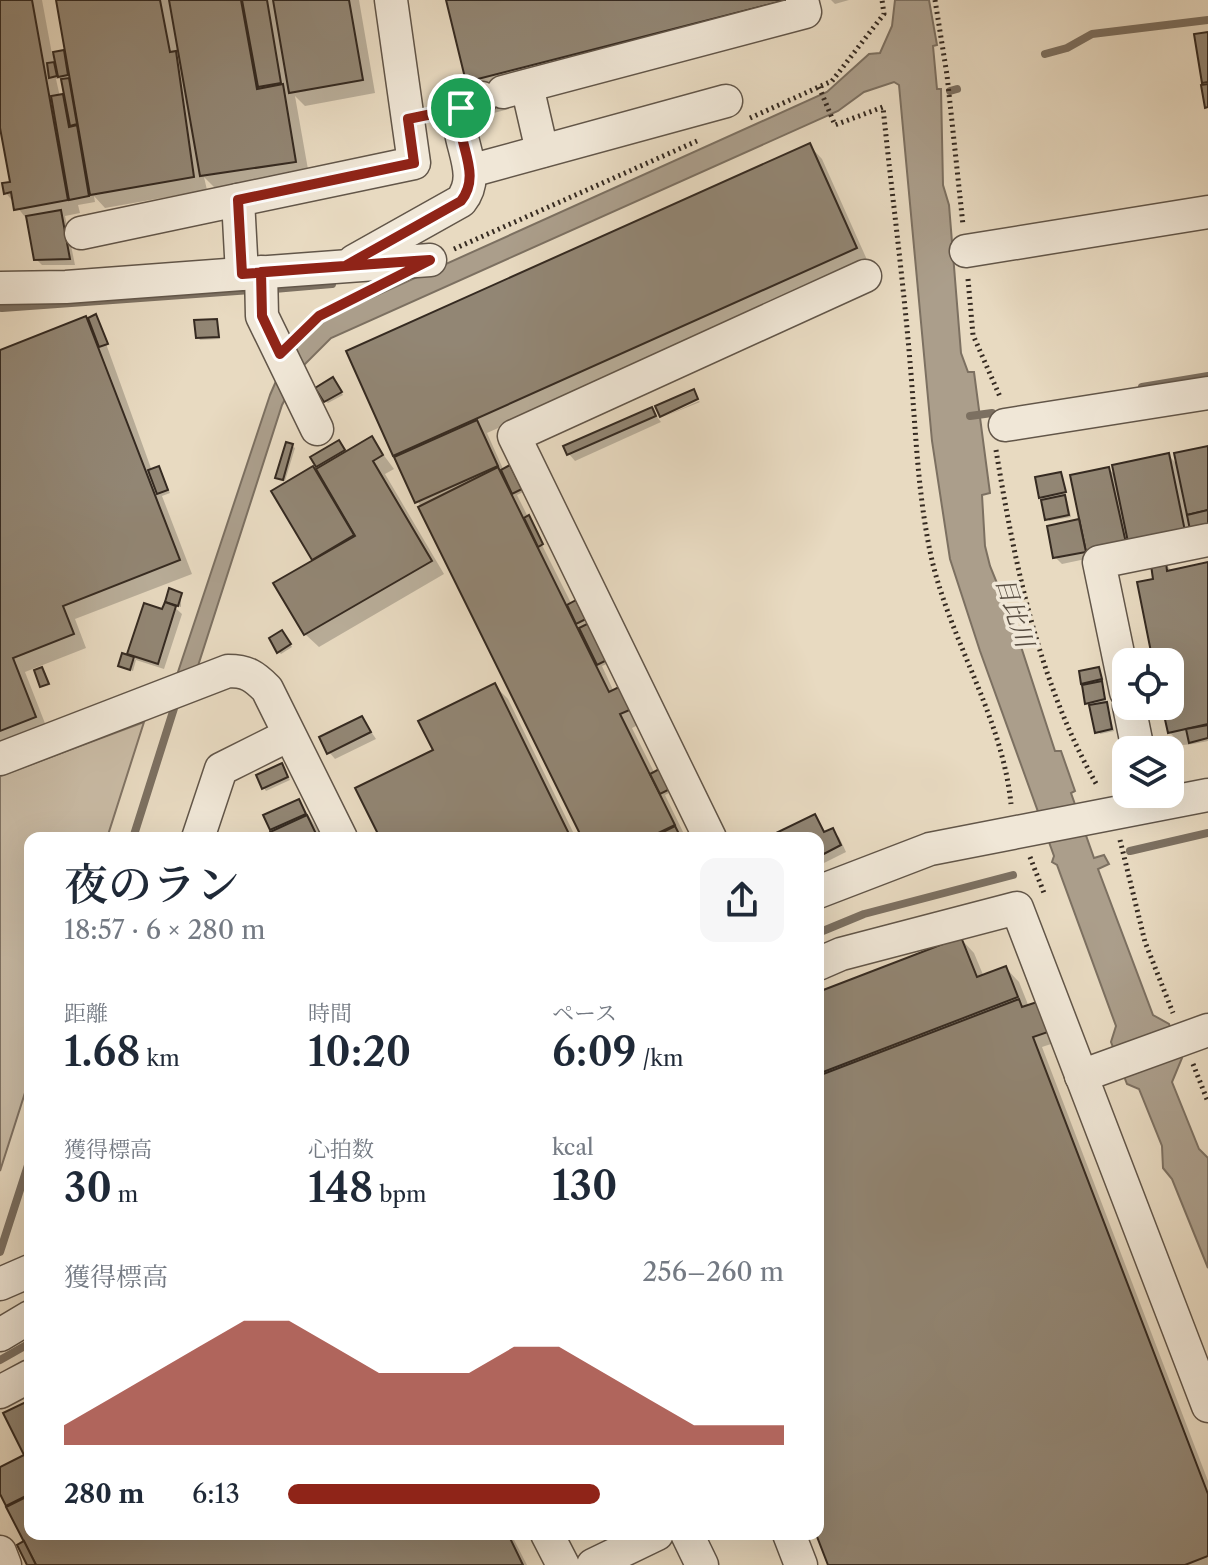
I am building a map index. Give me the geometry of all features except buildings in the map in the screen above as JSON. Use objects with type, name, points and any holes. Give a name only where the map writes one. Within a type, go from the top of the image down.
[{"type":"street","points":[[81,233],[414,163],[391,0]]},
{"type":"street","points":[[408,119],[805,12],[802,0]]},
{"type":"street","points":[[493,96],[542,151]]},
{"type":"street","points":[[345,266],[461,201],[470,190],[470,171],[458,122],[493,96]]},
{"type":"street","points":[[470,171],[542,151],[736,110]]},
{"type":"street","points":[[238,200],[262,316],[317,429]]},
{"type":"street","points":[[966,251],[1208,212]]},
{"type":"street","points":[[1,281],[251,273],[430,260]]},
{"type":"street","points":[[707,832],[514,436],[865,276]]},
{"type":"street","points":[[1005,425],[1208,393]]},
{"type":"street","points":[[1117,648],[1099,562],[1208,540]]},
{"type":"street","points":[[0,759],[228,671],[254,675],[267,689],[338,832]]},
{"type":"street","points":[[200,832],[221,769],[289,735]]},
{"type":"street","points":[[1184,797],[1208,795]]},
{"type":"street","points":[[824,890],[930,849],[1109,814],[1126,808]]},
{"type":"street","points":[[824,961],[841,954],[1017,908],[1096,1071],[1208,1406]]},
{"type":"street","points":[[1096,1071],[1190,1037]]},
{"type":"street","points":[[0,1335],[24,1321]]},
{"type":"street","points":[[0,1392],[24,1379]]},
{"type":"street","points":[[550,1540],[563,1565]]},
{"type":"street","points":[[593,1565],[645,1540]]},
{"type":"street","points":[[690,1540],[702,1565]]},
{"type":"street","points":[[791,1540],[801,1565]]},
{"type":"street","points":[[0,1552],[5,1565]]},
{"type":"path","points":[[736,110],[820,89],[832,81],[884,14],[882,0]]},
{"type":"path","points":[[935,0],[947,75],[973,335],[1001,400],[1005,425],[995,446],[1014,560],[1049,680],[1079,753],[1109,814],[1145,942],[1190,1037],[1208,1102]]},
{"type":"path","points":[[820,89],[835,125],[883,107],[911,374],[917,485],[932,560],[965,659],[993,722],[1020,829],[1045,898]]},
{"type":"path","points":[[430,260],[704,138]]},
{"type":"path","points":[[281,356],[319,316],[361,295]]},
{"type":"shaded area","points":[[895,0],[929,0],[937,45],[933,46],[937,89],[941,89],[943,185],[949,205],[961,353],[968,372],[974,372],[990,493],[982,495],[985,546],[1055,751],[1061,751],[1075,791],[1071,793],[1094,858],[1104,855],[1109,864],[1098,869],[1153,1015],[1169,1024],[1182,1058],[1172,1082],[1199,1149],[1208,1158],[1208,1268],[1172,1179],[1163,1168],[1162,1146],[1139,1089],[1127,1084],[1111,1042],[1116,1026],[1057,865],[1052,862],[1054,856],[950,559],[932,441],[899,85],[894,82],[864,92],[838,111],[331,338],[303,366],[282,405],[196,672],[175,681],[270,395],[291,353],[314,328],[324,319],[827,92],[869,54],[880,53],[892,26]]},
{"type":"shaded area","points":[[144,722],[109,832],[24,832],[24,1096],[0,1171],[0,776]]},
{"type":"waterway","points":[[1045,54],[1067,48],[1092,34],[1208,20]]},
{"type":"waterway","points":[[950,91],[957,89]]},
{"type":"waterway","points":[[274,289],[332,284]]},
{"type":"waterway","points":[[2,308],[251,290]]},
{"type":"waterway","points":[[1142,387],[1208,376]]},
{"type":"waterway","points":[[970,416],[992,413]]},
{"type":"waterway","points":[[135,832],[176,702]]},
{"type":"waterway","points":[[1130,851],[1208,833]]},
{"type":"waterway","points":[[824,931],[864,914],[1013,875]]},
{"type":"waterway","points":[[0,1252],[24,1178]]},
{"type":"waterway","points":[[0,1360],[24,1346]]},
{"type":"route","points":[[461,108],[408,119],[414,163],[238,200],[242,274],[261,272],[430,260],[319,316],[280,354],[262,316],[261,272],[345,266],[461,201],[470,190],[470,171],[458,122],[461,108]]},
{"type":"water label","name":"目比川","points":[[1015,612]]}]
